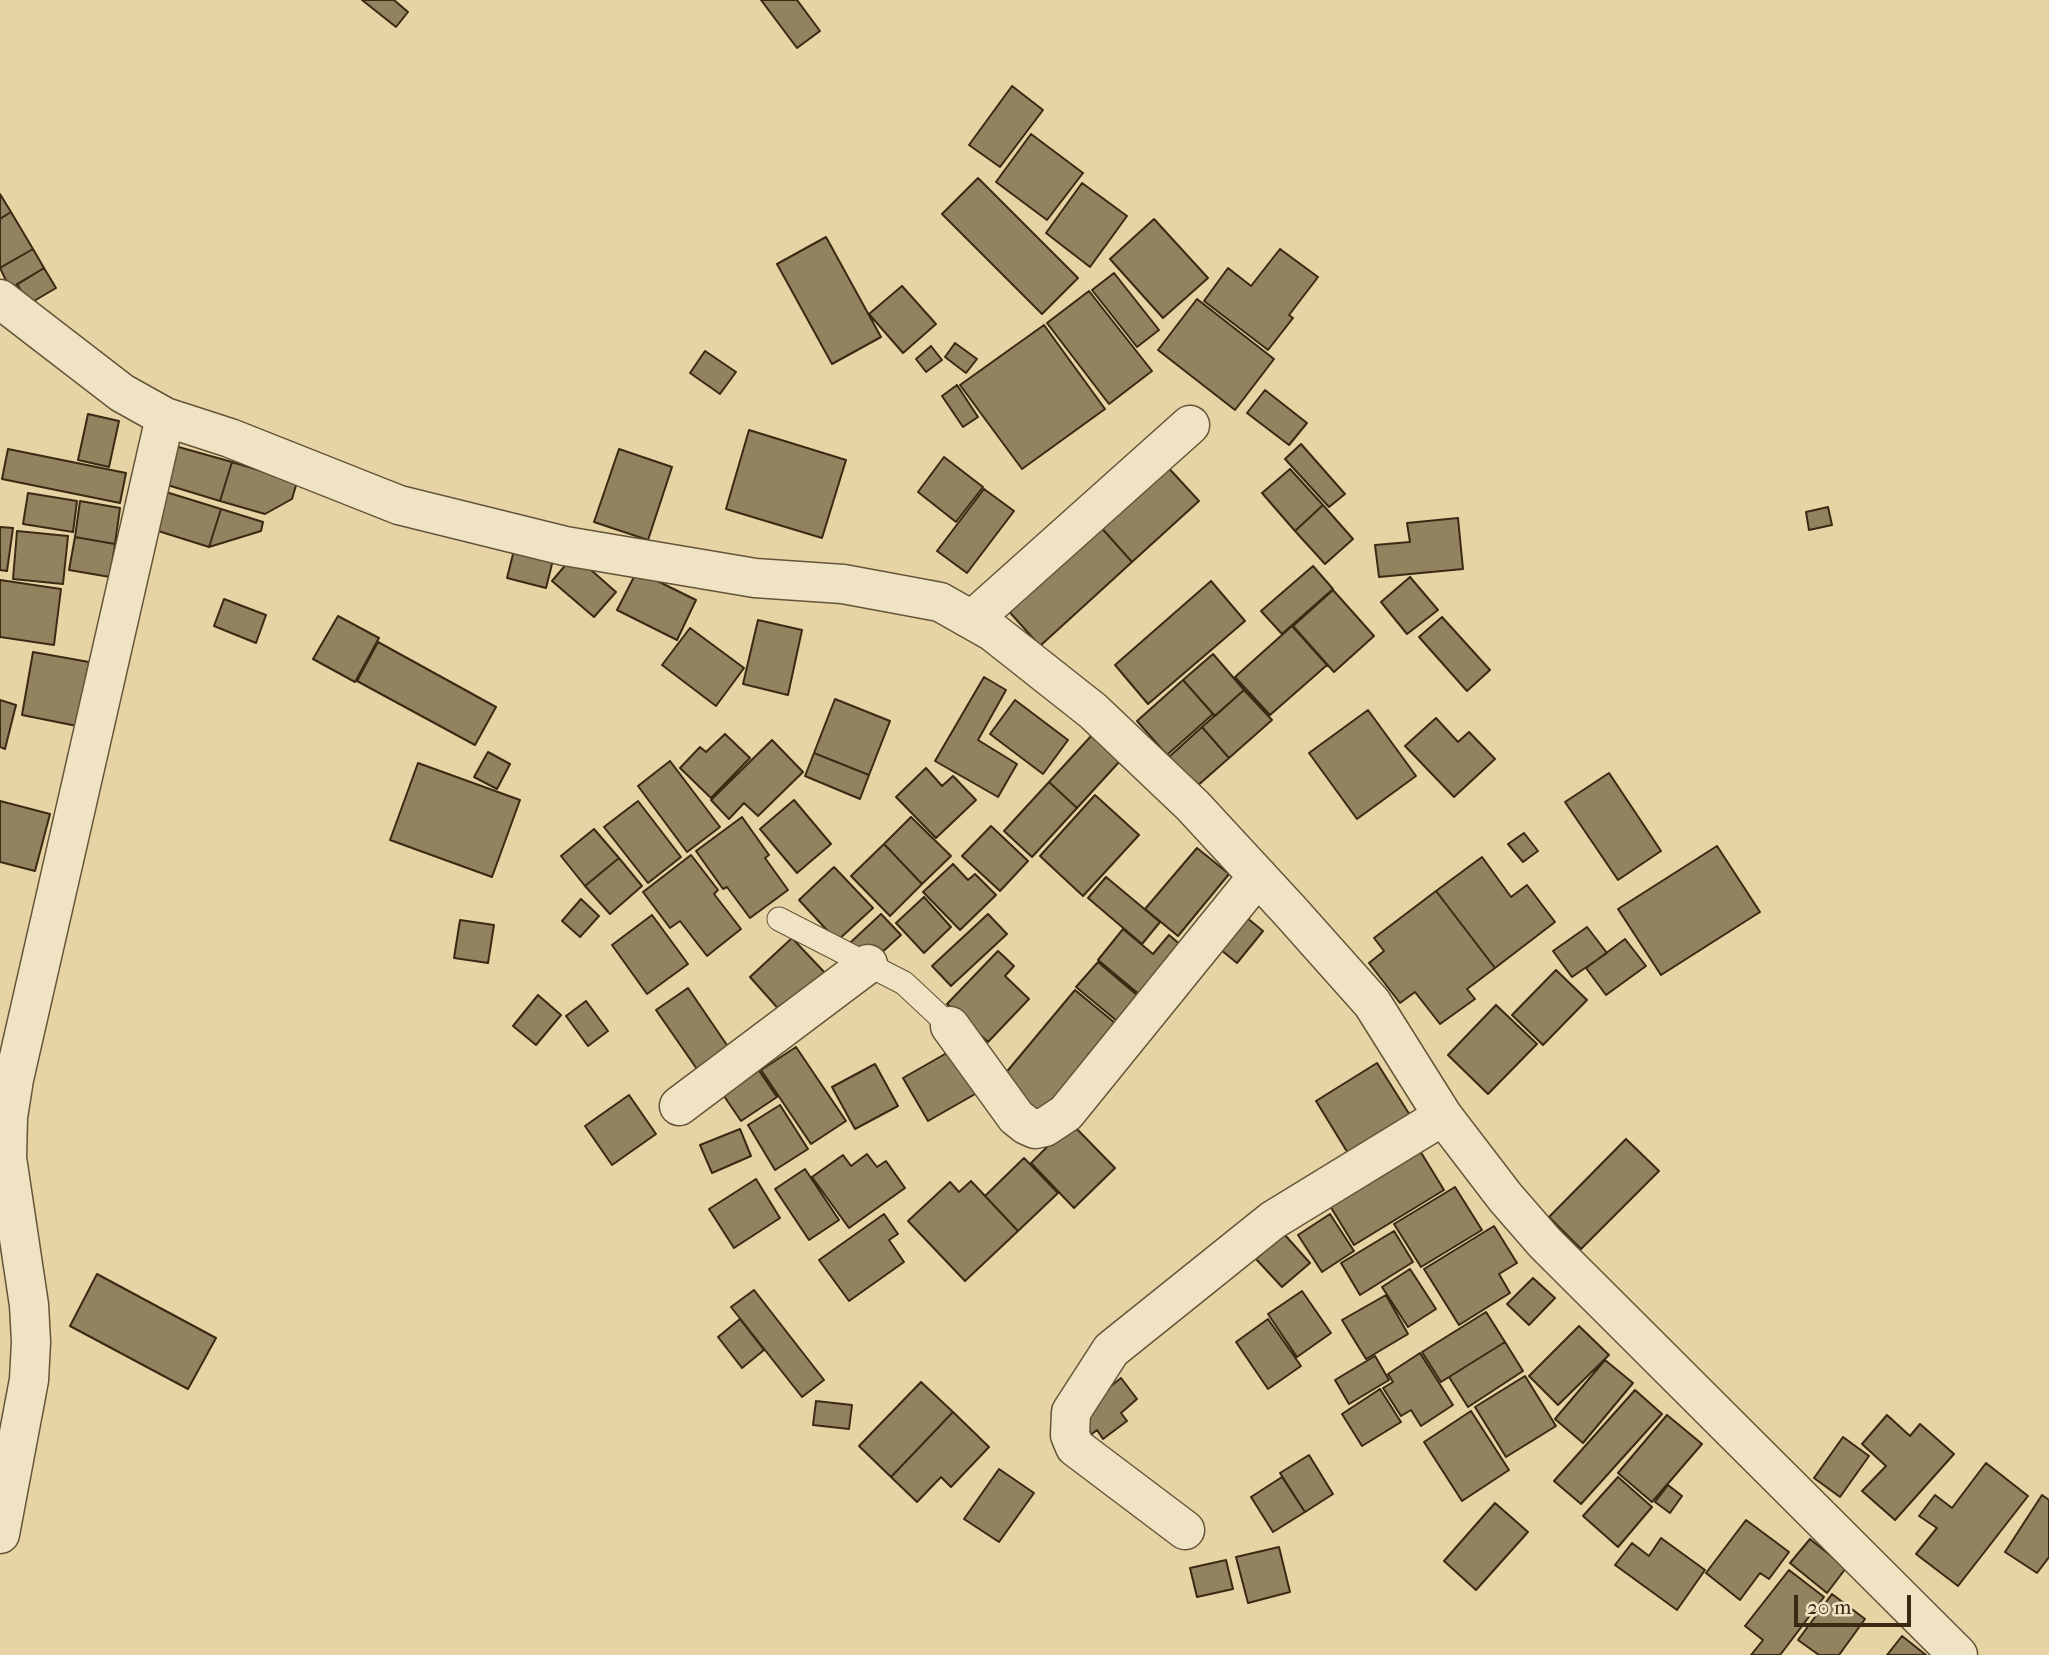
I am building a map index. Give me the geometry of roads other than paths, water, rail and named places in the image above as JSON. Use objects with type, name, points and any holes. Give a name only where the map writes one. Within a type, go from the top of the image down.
[{"type":"street","points":[[0,299],[122,393],[165,417],[230,438],[399,505],[565,546],[755,578],[843,584],[940,602],[993,632],[1093,711],[1193,806],[1372,1003],[1443,1116],[1504,1197],[1545,1243],[1958,1655]]},
{"type":"street","points":[[0,1534],[29,1380],[31,1342],[29,1305],[7,1158],[8,1117],[17,1066],[165,417]]},
{"type":"street","points":[[972,620],[1190,425]]},
{"type":"street","points":[[950,1026],[1016,1117],[1035,1129],[1045,1127],[1066,1113],[1258,876]]},
{"type":"street","points":[[679,1106],[868,964]]},
{"type":"street","points":[[1185,1530],[1075,1447],[1070,1435],[1071,1412],[1111,1350],[1273,1220],[1443,1116]]},
{"type":"lane","points":[[779,919],[904,983],[950,1026]]}]
